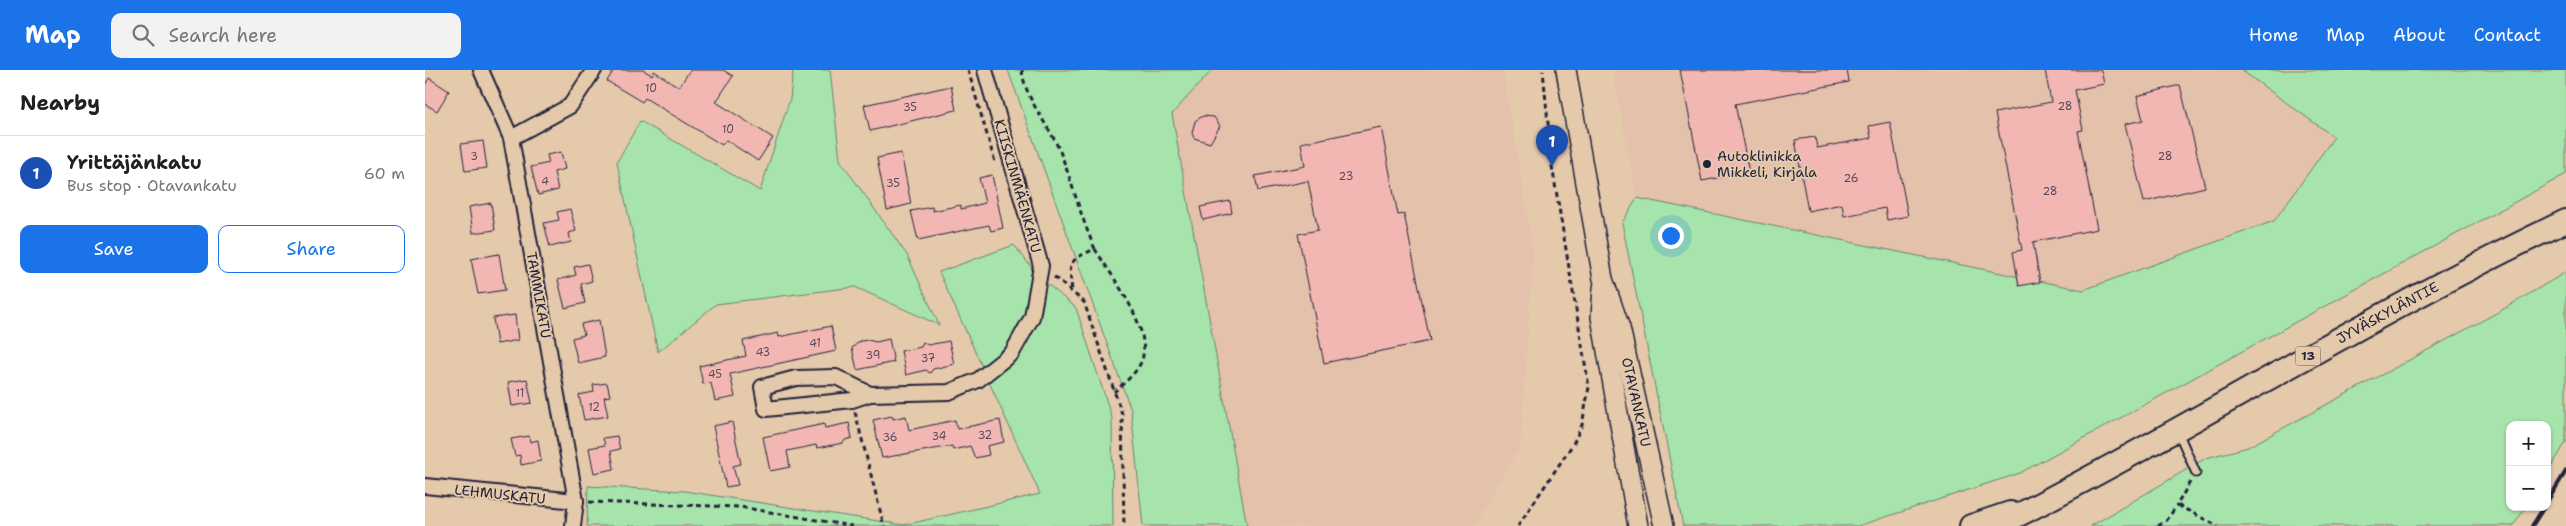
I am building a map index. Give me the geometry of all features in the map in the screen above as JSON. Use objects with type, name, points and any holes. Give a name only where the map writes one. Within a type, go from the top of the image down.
[{"type":"highway","name":"JYVÄSKYLÄNTIE","points":[[1997,526],[2053,498],[2401,305],[2566,220]]},
{"type":"highway","name":"JYVÄSKYLÄNTIE","points":[[1971,526],[2053,498]]},
{"type":"main road","name":"OTAVANKATU","points":[[1566,70],[1603,279],[1621,328],[1664,526]]},
{"type":"main road","name":"OTAVANKATU","points":[[1603,279],[1601,317],[1638,526]]},
{"type":"street","name":"TAMMIKATU","points":[[481,70],[511,138],[575,501],[573,526]]},
{"type":"street","points":[[511,138],[570,106],[594,70]]},
{"type":"street","name":"KIISKINMÄENKATU","points":[[870,394],[835,377],[796,378],[762,387],[766,409],[852,400],[870,394],[949,392],[978,380],[1012,353],[1032,317],[1041,266],[985,70]]},
{"type":"street","name":"LEHMUSKATU","points":[[425,486],[575,501]]},
{"type":"lane","points":[[2177,430],[2196,473]]},
{"type":"path","points":[[1022,70],[1023,84],[1060,152],[1085,228],[1095,249],[1134,313],[1145,343],[1141,361],[1135,372],[1114,392]]},
{"type":"path","points":[[1518,526],[1573,444],[1582,425],[1589,387],[1552,166],[1543,70]]},
{"type":"path","points":[[1072,292],[1070,268],[1076,257],[1095,249]]},
{"type":"path","points":[[1041,266],[1083,302],[1122,414],[1124,526]]},
{"type":"path","points":[[852,400],[884,526]]},
{"type":"path","points":[[2157,526],[2167,520],[2196,473]]},
{"type":"path","points":[[575,501],[740,508],[851,526]]},
{"type":"path","points":[[2177,505],[2219,526]]},
{"type":"shaded area","points":[[1212,70],[1503,70],[1533,254],[1520,446],[1473,526],[1247,526],[1172,113]]},
{"type":"shaded area","points":[[1613,70],[2241,70],[2334,137],[2274,221],[2083,290],[1637,198]]},
{"type":"green space","points":[[793,70],[830,70],[840,160],[907,255],[939,325],[855,287],[716,304],[658,352],[617,162],[640,121],[760,191],[790,99]]},
{"type":"green space","points":[[1008,70],[1212,70],[1172,114],[1247,526],[1143,526],[1131,410]]},
{"type":"green space","points":[[2241,70],[2566,70],[2566,174],[2020,473],[1858,526],[1683,526],[1622,223],[1637,198],[2083,290],[2274,221],[2334,137]]},
{"type":"green space","points":[[1014,245],[1039,277],[1076,308],[1112,418],[1113,526],[587,526],[588,486],[684,491],[904,525],[1040,494],[939,272]]},
{"type":"green space","points":[[2566,272],[2566,442],[2551,467],[2551,421],[2506,421],[2506,511],[2523,511],[2513,526],[2091,526],[2206,458],[2248,447],[2502,310]]},
{"type":"building","points":[[614,70],[643,70],[652,75],[654,71],[679,87],[690,70],[723,70],[733,76],[716,102],[773,138],[758,161],[726,140],[722,145],[645,98],[642,102],[607,81]]},
{"type":"building","points":[[1680,70],[1847,70],[1849,82],[1735,104],[1749,172],[1702,181]]},
{"type":"building","points":[[2045,70],[2101,70],[2104,84],[2075,90],[2083,130],[2078,131],[2097,229],[2033,242],[2040,282],[2019,286],[2013,252],[2022,250],[1995,113],[2051,102]]},
{"type":"building","points":[[429,78],[449,91],[437,111],[425,104],[425,85]]},
{"type":"building","points":[[2180,85],[2205,187],[2144,202],[2125,124],[2143,120],[2137,96]]},
{"type":"building","points":[[951,86],[956,110],[870,131],[864,105]]},
{"type":"building","points":[[1203,116],[1214,117],[1220,126],[1210,143],[1194,138],[1192,133],[1195,121]]},
{"type":"building","points":[[1890,122],[1908,216],[1887,220],[1885,208],[1844,216],[1842,204],[1808,211],[1795,140],[1815,137],[1817,148],[1871,138],[1869,126]]},
{"type":"building","points":[[1381,127],[1398,215],[1404,214],[1430,341],[1324,363],[1298,234],[1318,230],[1308,181],[1258,191],[1255,176],[1305,166],[1301,143]]},
{"type":"building","points":[[483,141],[487,168],[465,171],[461,144]]},
{"type":"building","points":[[561,152],[565,169],[554,172],[558,190],[538,195],[531,167],[549,163],[547,155]]},
{"type":"building","points":[[901,153],[911,204],[887,210],[877,158]]},
{"type":"building","points":[[992,175],[1003,228],[991,231],[989,225],[918,240],[911,211],[932,207],[933,211],[961,205],[961,209],[985,203],[979,178]]},
{"type":"building","points":[[1230,201],[1232,213],[1203,220],[1200,207]]},
{"type":"building","points":[[491,203],[495,230],[473,233],[469,207]]},
{"type":"building","points":[[570,209],[576,231],[569,233],[571,242],[550,247],[544,223],[559,220],[557,212]]},
{"type":"building","points":[[499,254],[505,290],[478,294],[471,259]]},
{"type":"building","points":[[588,264],[592,281],[581,284],[585,303],[565,308],[558,280],[576,275],[574,267]]},
{"type":"building","points":[[515,315],[518,340],[497,344],[493,318]]},
{"type":"building","points":[[599,320],[605,357],[578,363],[572,338],[584,335],[581,324]]},
{"type":"building","points":[[831,326],[836,351],[730,374],[735,397],[715,401],[711,383],[703,384],[699,366],[746,356],[743,341],[778,333],[779,337]]},
{"type":"building","points":[[889,339],[894,362],[857,370],[852,348],[860,341],[876,342]]},
{"type":"building","points":[[949,341],[954,364],[933,369],[930,373],[926,370],[906,375],[901,351],[921,347],[923,342],[928,345]]},
{"type":"building","points":[[527,379],[532,403],[512,406],[508,382]]},
{"type":"building","points":[[607,383],[610,396],[604,397],[608,416],[584,420],[579,395],[594,392],[593,385]]},
{"type":"building","points":[[892,416],[893,419],[906,416],[909,430],[955,420],[957,429],[1000,420],[1004,442],[987,446],[989,455],[975,458],[970,446],[953,450],[952,446],[882,458],[873,420]]},
{"type":"building","points":[[732,422],[741,464],[733,466],[738,485],[726,487],[713,426]]},
{"type":"building","points":[[849,423],[852,438],[845,440],[843,443],[817,448],[816,445],[787,451],[790,467],[770,471],[763,437],[824,424],[825,428]]},
{"type":"building","points":[[529,436],[530,442],[538,440],[541,461],[521,465],[520,455],[515,456],[511,439]]},
{"type":"building","points":[[617,436],[620,449],[611,451],[614,469],[594,473],[589,448],[605,445],[603,438]]},
{"type":"railway","points":[[2551,495],[2566,471]]},
{"type":"railway","points":[[2532,526],[2541,511]]},
{"type":"place","name":"Autoklinikka Mikkeli, Kirjala","points":[[1707,164]]},
{"type":"place","name":"Yrittäjänkatu","points":[[1552,166]]}]
